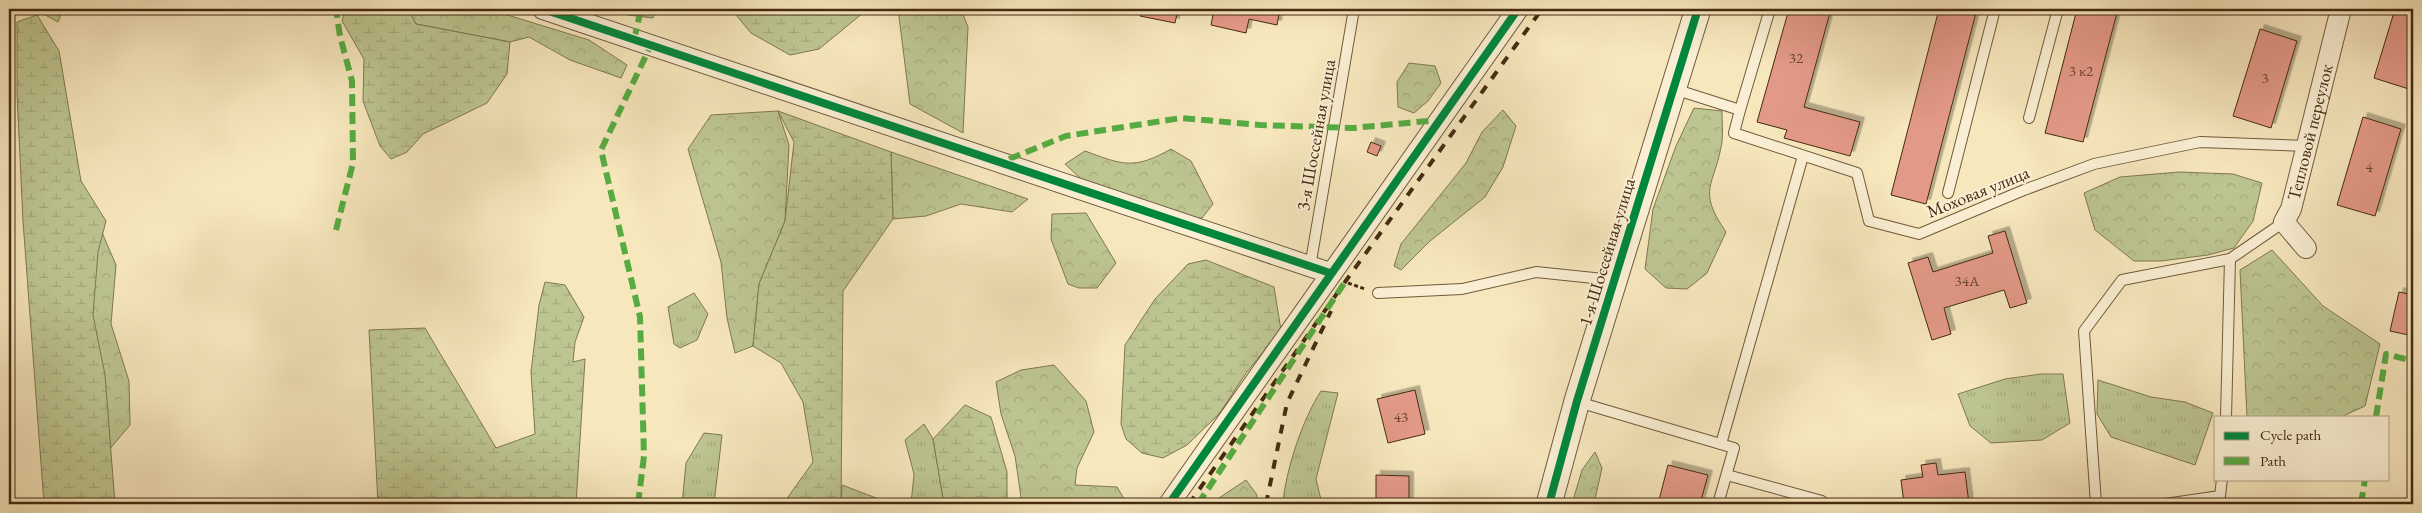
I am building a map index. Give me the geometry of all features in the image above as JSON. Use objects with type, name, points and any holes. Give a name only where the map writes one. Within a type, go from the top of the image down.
[{"type":"street","points":[[543,9],[1330,274]]},
{"type":"street","points":[[1169,504],[1518,9]]},
{"type":"street","name":"1-я Шоссейная улица","points":[[1548,504],[1577,401],[1698,9]]},
{"type":"street","name":"Тепловой переулок","points":[[2306,248],[2284,222],[2291,209],[2308,146],[2341,9]]},
{"type":"lane","name":"3-я Шоссейная улица","points":[[1310,267],[1354,9]]},
{"type":"lane","points":[[1674,89],[1740,110],[1770,9]]},
{"type":"lane","points":[[1948,193],[1995,9]]},
{"type":"lane","points":[[2029,118],[2058,9]]},
{"type":"lane","name":"Моховая улица","points":[[1740,110],[1734,133],[1857,173],[1869,221],[1919,234],[2024,190],[2094,164],[2200,142],[2308,146]]},
{"type":"lane","points":[[1721,444],[1803,156]]},
{"type":"lane","points":[[2096,504],[2084,331],[2122,280],[2230,259],[2284,222]]},
{"type":"lane","points":[[2226,416],[2230,259]]},
{"type":"lane","points":[[1378,293],[1462,289],[1536,272],[1614,280]]},
{"type":"lane","points":[[1577,401],[1734,448],[1718,504]]},
{"type":"lane","points":[[1727,475],[1822,501],[1824,504]]},
{"type":"lane","points":[[2165,504],[2221,500],[2222,480]]},
{"type":"path","points":[[1330,274],[1345,282],[1378,293]]},
{"type":"green space","points":[[15,9],[63,9],[58,22],[38,11],[16,12]]},
{"type":"green space","points":[[345,9],[408,9],[416,24],[510,42],[507,74],[487,103],[423,134],[407,152],[391,159],[380,146],[363,101],[364,59],[342,21]]},
{"type":"green space","points":[[408,9],[488,9],[589,40],[627,65],[621,78],[570,60],[529,37],[510,42],[416,24]]},
{"type":"green space","points":[[611,9],[656,9],[653,18],[628,15]]},
{"type":"green space","points":[[731,9],[862,9],[863,13],[819,49],[790,55],[751,33]]},
{"type":"green space","points":[[898,9],[961,9],[968,27],[963,133],[910,104]]},
{"type":"green space","points":[[37,15],[59,51],[81,181],[106,221],[98,252],[93,315],[105,375],[115,504],[44,504],[23,221],[17,94],[17,22]]},
{"type":"green space","points":[[1409,63],[1435,66],[1441,83],[1428,101],[1414,113],[1398,107],[1397,82]]},
{"type":"green space","points":[[1694,108],[1722,111],[1722,142],[1710,187],[1710,196],[1717,218],[1726,232],[1707,273],[1687,289],[1666,288],[1645,269],[1653,209],[1676,146]]},
{"type":"green space","points":[[1503,110],[1516,126],[1503,167],[1485,197],[1430,241],[1401,270],[1394,266],[1401,244],[1466,163],[1482,132]]},
{"type":"green space","points":[[778,111],[789,145],[785,221],[759,284],[753,346],[735,353],[727,318],[721,262],[688,149],[711,115]]},
{"type":"green space","points":[[778,111],[891,152],[893,219],[843,291],[841,504],[783,504],[813,462],[803,402],[781,363],[753,346],[759,284],[785,221],[794,142]]},
{"type":"green space","points":[[1171,149],[1191,161],[1213,204],[1202,218],[1180,217],[1082,180],[1065,164],[1085,151],[1109,160],[1138,163]]},
{"type":"green space","points":[[891,152],[1028,199],[1012,212],[961,204],[926,216],[893,219]]},
{"type":"green space","points":[[2179,172],[2233,174],[2262,183],[2253,221],[2234,248],[2208,255],[2161,261],[2134,261],[2095,230],[2084,193],[2120,177]]},
{"type":"green space","points":[[46,199],[97,221],[116,265],[111,324],[129,381],[130,425],[108,451]]},
{"type":"green space","points":[[1086,213],[1116,263],[1097,288],[1079,288],[1068,284],[1051,239],[1052,214]]},
{"type":"green space","points":[[2272,250],[2323,306],[2380,344],[2365,406],[2343,416],[2247,416],[2240,270]]},
{"type":"green space","points":[[1206,260],[1274,287],[1281,330],[1246,373],[1219,414],[1187,445],[1163,458],[1142,453],[1126,439],[1121,424],[1125,345],[1155,299],[1188,264]]},
{"type":"green space","points":[[545,282],[565,285],[584,317],[575,342],[573,362],[585,359],[576,504],[378,504],[369,330],[425,328],[496,448],[535,434],[531,372],[539,305]]},
{"type":"green space","points":[[694,293],[708,314],[697,340],[680,348],[674,344],[668,307]]},
{"type":"green space","points":[[1054,365],[1086,401],[1094,432],[1077,468],[1075,485],[1117,487],[1126,502],[1123,504],[1022,504],[1015,456],[1001,414],[996,382],[1021,370]]},
{"type":"green space","points":[[2041,374],[2063,374],[2070,423],[2042,440],[1991,443],[1970,426],[1958,394],[2005,379]]},
{"type":"green space","points":[[2098,380],[2151,397],[2185,402],[2213,413],[2195,465],[2111,437],[2097,414]]},
{"type":"green space","points":[[1321,391],[1338,393],[1316,479],[1322,504],[1283,504],[1287,477],[1296,446],[1314,402]]},
{"type":"green space","points":[[965,405],[991,417],[1007,472],[1007,504],[944,504],[933,439]]},
{"type":"green space","points":[[924,424],[933,439],[944,504],[911,504],[914,474],[905,440]]},
{"type":"green space","points":[[704,433],[722,435],[714,504],[682,504],[686,463]]},
{"type":"green space","points":[[1595,452],[1602,468],[1594,504],[1572,504],[1582,470]]},
{"type":"green space","points":[[1246,480],[1257,495],[1256,504],[1215,504],[1219,498]]},
{"type":"green space","points":[[842,485],[892,504],[841,504]]},
{"type":"building","points":[[1142,9],[1178,9],[1175,23],[1140,16]]},
{"type":"building","points":[[1214,9],[1280,9],[1277,25],[1249,19],[1246,33],[1211,25]]},
{"type":"building","points":[[1789,9],[1831,9],[1804,107],[1860,122],[1850,156],[1784,138],[1787,130],[1757,122]]},
{"type":"building","points":[[1939,9],[1977,9],[1926,204],[1891,195]]},
{"type":"building","points":[[2077,9],[2118,9],[2083,142],[2045,133]]},
{"type":"building","points":[[2395,9],[2413,9],[2412,90],[2374,78]]},
{"type":"building","points":[[2260,29],[2297,41],[2271,128],[2233,116]]},
{"type":"building","points":[[2363,117],[2401,129],[2375,216],[2337,205]]},
{"type":"building","points":[[1371,142],[1381,146],[1377,156],[1367,152]]},
{"type":"building","points":[[2005,231],[2027,303],[2010,308],[2004,290],[1944,308],[1951,334],[1932,340],[1908,263],[1928,257],[1933,272],[1993,253],[1988,236]]},
{"type":"building","points":[[2399,292],[2413,295],[2413,336],[2390,331]]},
{"type":"building","points":[[1415,390],[1425,434],[1388,443],[1377,399]]},
{"type":"building","points":[[1936,463],[1938,475],[1965,472],[1969,504],[1945,504],[1945,501],[1904,504],[1901,480],[1923,477],[1921,465]]},
{"type":"building","points":[[1668,465],[1708,475],[1700,504],[1658,504]]},
{"type":"building","points":[[1376,475],[1409,476],[1409,504],[1376,504]]},
{"type":"railway","points":[[1189,504],[1345,282],[1542,9]]},
{"type":"railway","points":[[1266,504],[1287,403],[1331,311]]},
{"type":"marked path","points":[[336,9],[340,36],[352,81],[353,163],[336,230]]},
{"type":"marked path","points":[[634,40],[641,9]]},
{"type":"marked path","points":[[638,504],[644,456],[640,317],[601,150],[651,45]]},
{"type":"marked path","points":[[1009,159],[1066,136],[1181,118],[1260,125],[1353,128],[1439,120]]},
{"type":"marked path","points":[[1198,504],[1345,282]]},
{"type":"marked path","points":[[2376,416],[2386,354],[2413,361]]},
{"type":"marked path","points":[[2361,504],[2365,480]]},
{"type":"cycle path","points":[[543,9],[1330,273]]},
{"type":"cycle path","points":[[1169,504],[1518,9]]},
{"type":"cycle path","points":[[1549,504],[1577,401],[1698,9]]}]
